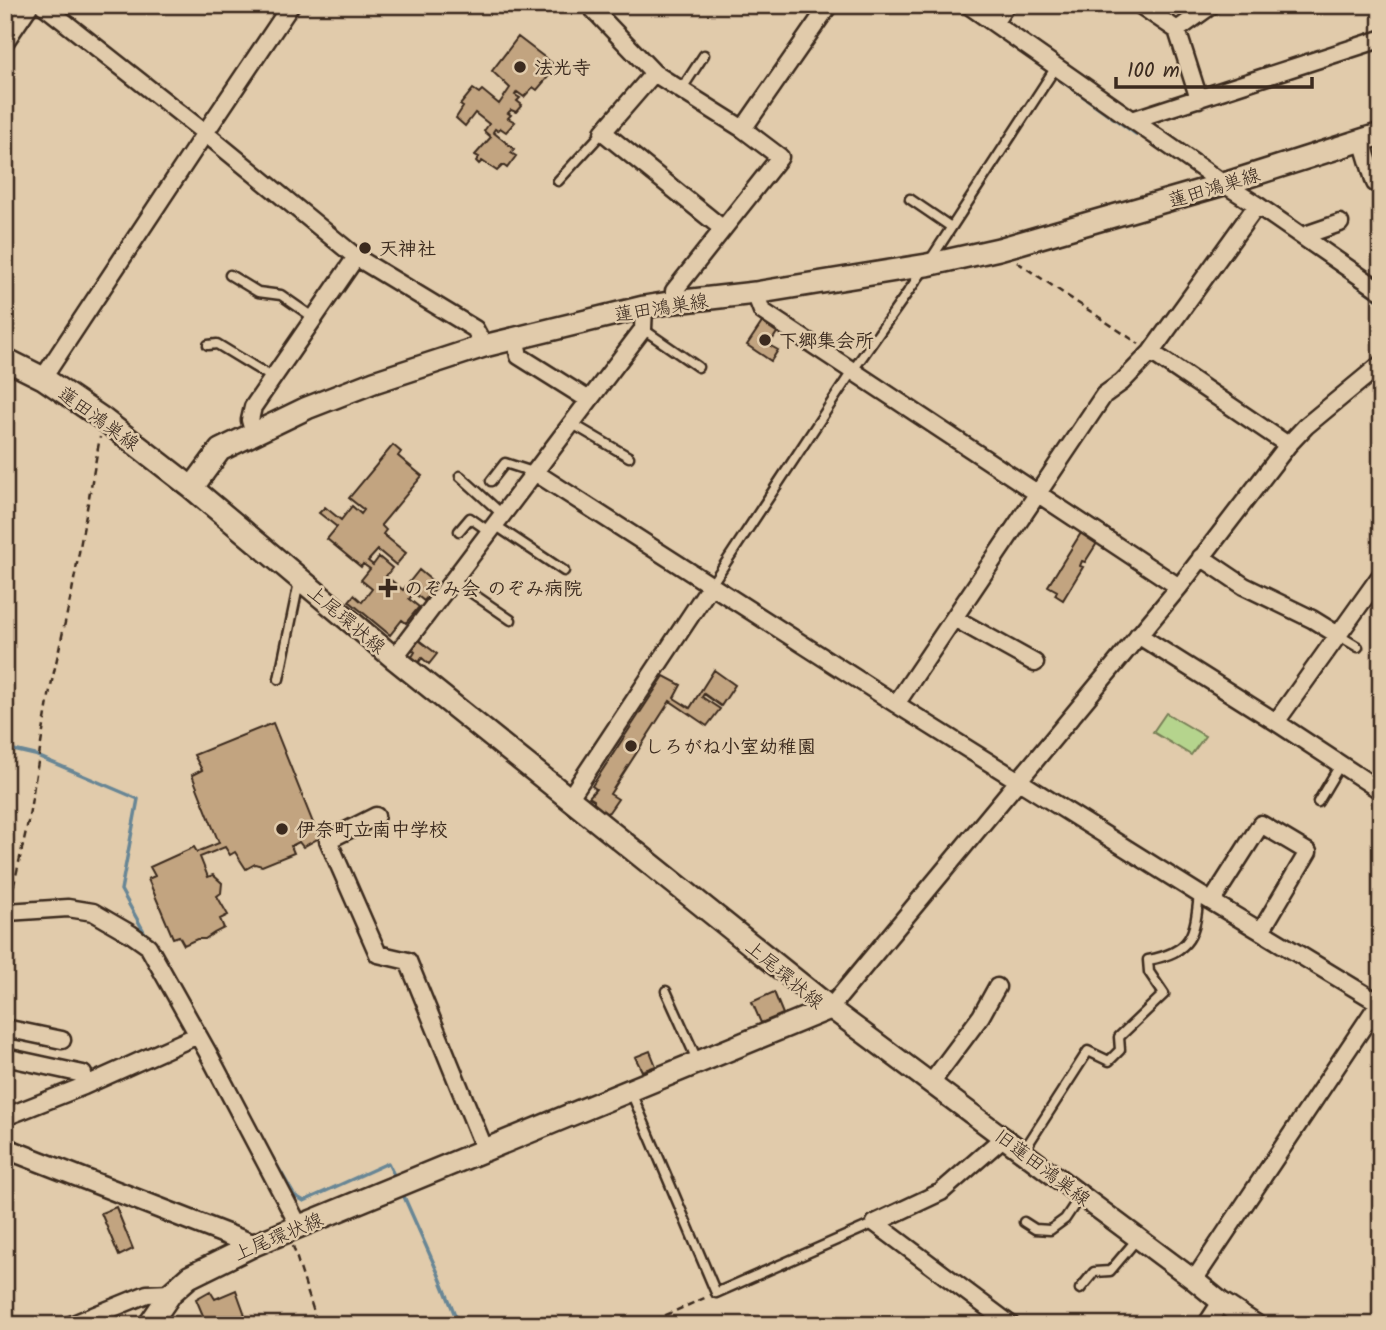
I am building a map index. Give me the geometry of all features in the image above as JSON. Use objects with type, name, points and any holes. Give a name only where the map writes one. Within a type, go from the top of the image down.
[{"type":"main road","name":"蓮田鴻巣線","points":[[5,359],[43,378],[103,419],[192,488],[220,450],[307,408],[374,382],[484,346],[644,307],[754,293],[927,265],[999,249],[1224,184],[1371,137]]},
{"type":"main road","name":"上尾環状線","points":[[149,1325],[171,1293],[189,1277],[254,1245],[830,1008],[394,658],[192,488]]},
{"type":"street","points":[[5,42],[30,5]]},
{"type":"street","points":[[43,5],[356,257],[475,329],[484,346]]},
{"type":"street","points":[[271,5],[278,25]]},
{"type":"street","points":[[43,378],[291,5]]},
{"type":"street","points":[[589,5],[654,74],[743,129],[780,157],[674,291],[675,302]]},
{"type":"street","points":[[743,129],[829,5]]},
{"type":"street","points":[[968,5],[994,23],[1052,74],[1132,120],[1380,288]]},
{"type":"street","points":[[994,23],[1006,5]]},
{"type":"street","points":[[1140,5],[1177,30],[1199,99]]},
{"type":"street","points":[[1177,30],[1212,5]]},
{"type":"street","points":[[1132,120],[1381,39]]},
{"type":"street","points":[[654,74],[603,132],[723,229]]},
{"type":"street","points":[[1371,137],[1376,183],[1381,181]]},
{"type":"street","points":[[896,705],[1104,396],[1151,352],[1257,205]]},
{"type":"street","points":[[1305,238],[1308,234],[1340,223]]},
{"type":"street","points":[[254,434],[250,420],[253,407],[356,257]]},
{"type":"street","points":[[754,293],[762,311],[1179,587]]},
{"type":"street","points":[[394,658],[643,329],[644,307]]},
{"type":"street","points":[[516,337],[519,356],[589,400]]},
{"type":"street","points":[[1151,352],[1288,445]]},
{"type":"street","points":[[830,1008],[1179,587],[1288,445],[1306,426],[1381,364]]},
{"type":"street","points":[[536,473],[1017,781],[1380,1002],[1194,1280]]},
{"type":"street","points":[[1201,557],[1244,586],[1312,619],[1338,635]]},
{"type":"street","points":[[1276,722],[1381,575]]},
{"type":"street","points":[[569,799],[711,585]]},
{"type":"street","points":[[954,618],[1035,663]]},
{"type":"street","points":[[1138,635],[1381,791]]},
{"type":"street","points":[[376,816],[328,840],[378,954],[408,961],[485,1150]]},
{"type":"street","points":[[1206,897],[1261,824],[1308,852],[1261,931]]},
{"type":"street","points":[[8,912],[68,908],[93,912],[148,946],[198,1035],[293,1228]]},
{"type":"street","points":[[931,1083],[981,1016],[997,986]]},
{"type":"street","name":"旧蓮田鴻巣線","points":[[830,1008],[1221,1302],[1256,1325]]},
{"type":"street","points":[[5,1028],[62,1040]]},
{"type":"street","points":[[5,1117],[84,1086],[198,1035]]},
{"type":"street","points":[[5,1057],[83,1074],[84,1086]]},
{"type":"street","points":[[1004,1137],[941,1192],[875,1223],[1011,1325]]},
{"type":"street","points":[[5,1148],[254,1245]]},
{"type":"street","points":[[71,1325],[147,1294],[171,1293]]},
{"type":"street","points":[[1206,1325],[1221,1302]]},
{"type":"lane","points":[[681,90],[704,55]]},
{"type":"lane","points":[[711,585],[1052,74]]},
{"type":"lane","points":[[558,181],[603,132]]},
{"type":"lane","points":[[910,199],[951,227]]},
{"type":"lane","points":[[230,275],[258,292],[281,295],[314,318]]},
{"type":"lane","points":[[643,329],[698,366]]},
{"type":"lane","points":[[208,345],[217,344],[273,378]]},
{"type":"lane","points":[[571,423],[629,457]]},
{"type":"lane","points":[[491,481],[505,463],[536,473]]},
{"type":"lane","points":[[460,477],[496,524],[564,571]]},
{"type":"lane","points":[[459,531],[470,518],[496,524]]},
{"type":"lane","points":[[279,679],[300,580]]},
{"type":"lane","points":[[453,580],[511,620]]},
{"type":"lane","points":[[1338,635],[1358,647]]},
{"type":"lane","points":[[1318,802],[1340,765]]},
{"type":"lane","points":[[1023,1152],[1088,1051],[1109,1060],[1120,1050],[1119,1037],[1164,994],[1149,972],[1148,960],[1165,957],[1187,945],[1206,897]]},
{"type":"lane","points":[[666,991],[698,1062]]},
{"type":"lane","points":[[631,1090],[716,1293],[875,1223]]},
{"type":"lane","points":[[1024,1222],[1035,1229],[1050,1230],[1065,1219],[1082,1195]]},
{"type":"lane","points":[[1080,1289],[1094,1272],[1110,1271],[1138,1238]]},
{"type":"path","points":[[999,249],[1151,352]]},
{"type":"path","points":[[8,912],[28,822],[50,690],[72,591],[103,419]]},
{"type":"path","points":[[293,1228],[318,1325]]},
{"type":"path","points":[[643,1325],[716,1293]]},
{"type":"green space","points":[[1166,713],[1205,736],[1191,755],[1153,732]]},
{"type":"building","points":[[518,37],[552,63],[545,73],[549,76],[537,90],[533,87],[524,97],[517,92],[515,95],[520,98],[517,101],[522,105],[516,112],[511,110],[508,118],[515,122],[506,132],[500,128],[493,132],[514,149],[511,153],[516,156],[507,168],[503,165],[497,171],[482,161],[479,164],[476,161],[479,157],[475,155],[491,137],[484,131],[489,124],[475,113],[465,126],[456,118],[463,107],[460,105],[473,89],[479,93],[482,90],[499,104],[510,88],[492,71]]},
{"type":"building","points":[[763,321],[778,331],[769,345],[778,350],[771,361],[747,345]]},
{"type":"building","points":[[393,445],[401,452],[398,456],[422,476],[381,525],[386,530],[383,534],[406,553],[396,565],[378,550],[368,561],[373,565],[379,557],[392,568],[386,576],[403,590],[419,570],[437,585],[424,601],[414,593],[409,599],[419,607],[406,623],[402,620],[390,635],[349,601],[354,595],[362,602],[372,589],[361,580],[370,569],[363,564],[361,567],[327,539],[337,527],[319,513],[325,507],[341,520],[352,506],[361,514],[364,510],[349,498]]},
{"type":"building","points":[[1081,533],[1097,543],[1085,562],[1082,561],[1080,566],[1083,567],[1063,600],[1055,595],[1057,591],[1048,586]]},
{"type":"building","points":[[416,638],[437,654],[429,664],[422,658],[419,662],[412,657],[415,652],[409,647]]},
{"type":"building","points":[[714,670],[735,685],[721,706],[704,694],[702,697],[720,709],[707,726],[670,701],[610,794],[618,799],[609,812],[604,814],[594,807],[594,800],[589,797],[596,789],[592,786],[664,676],[681,685],[674,698],[690,708]]},
{"type":"building","points":[[273,723],[319,838],[303,847],[299,842],[291,846],[294,853],[262,866],[255,864],[246,869],[235,852],[230,855],[225,847],[200,857],[208,877],[213,875],[222,883],[221,893],[217,896],[228,915],[220,919],[224,928],[205,939],[197,939],[184,945],[179,936],[173,938],[148,879],[155,876],[150,867],[194,847],[197,852],[219,843],[192,775],[202,770],[194,755]]},
{"type":"building","points":[[774,992],[783,1014],[761,1023],[752,1002]]},
{"type":"building","points":[[650,1051],[656,1066],[642,1071],[635,1057]]},
{"type":"building","points":[[116,1207],[133,1249],[119,1256],[101,1213]]},
{"type":"building","points":[[236,1290],[245,1315],[222,1325],[207,1325],[196,1299],[210,1291],[215,1299]]},
{"type":"waterway","points":[[1035,62],[1136,134]]},
{"type":"waterway","points":[[1302,246],[1381,302]]},
{"type":"waterway","points":[[5,748],[35,755],[138,799],[121,890],[147,937]]},
{"type":"waterway","points":[[268,1150],[294,1195],[304,1201],[388,1163],[396,1179]]},
{"type":"waterway","points":[[402,1192],[459,1325]]},
{"type":"place","name":"法光寺","points":[[520,67]]},
{"type":"place","name":"天神社","points":[[365,248]]},
{"type":"place","name":"下郷集会所","points":[[765,340]]},
{"type":"place","name":"のぞみ会 のぞみ病院","points":[[388,588]]},
{"type":"place","name":"しろがね小室幼稚園","points":[[631,746]]},
{"type":"place","name":"伊奈町立南中学校","points":[[282,829]]}]
